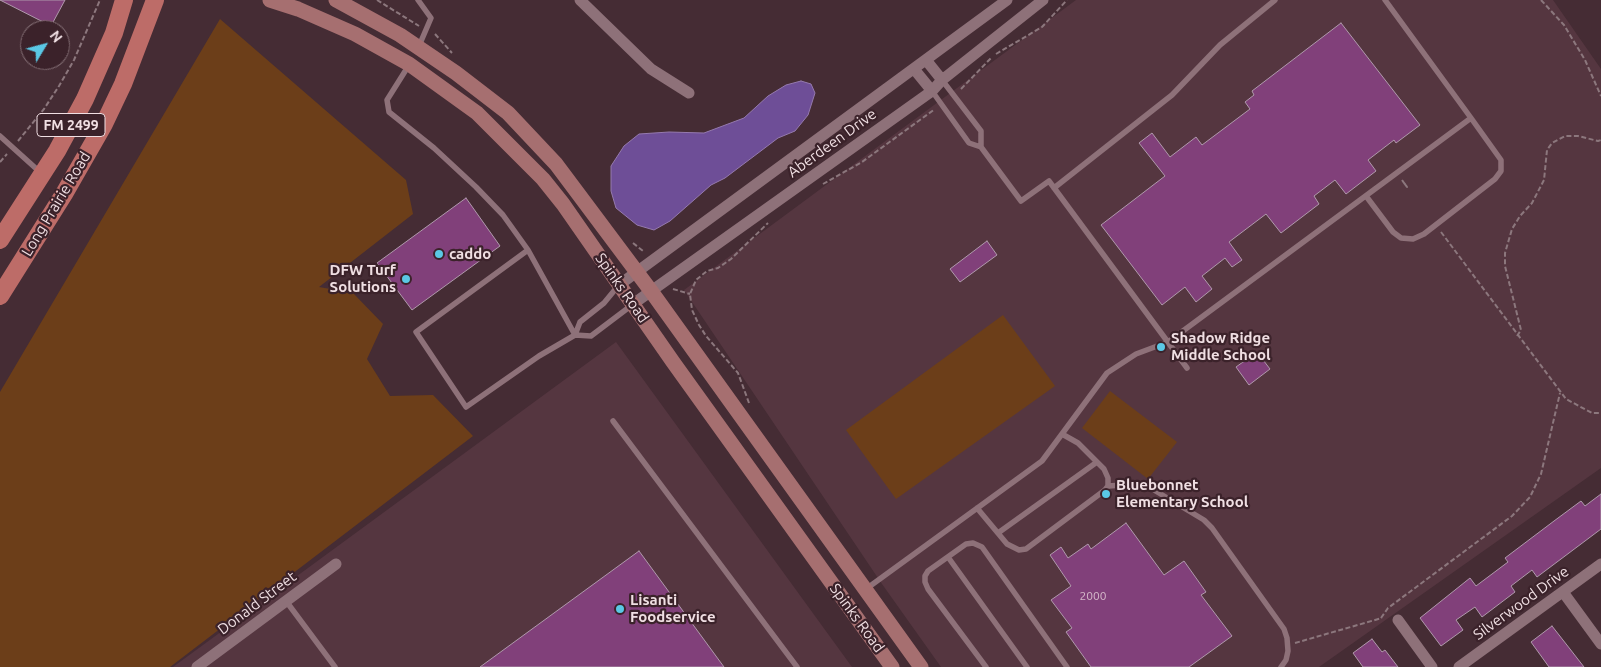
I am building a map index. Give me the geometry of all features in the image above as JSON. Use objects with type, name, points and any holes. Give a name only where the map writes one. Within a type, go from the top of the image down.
[{"type":"main road","name":"Long Prairie Road","points":[[0,240],[42,174],[85,99],[114,33],[124,0]]},
{"type":"main road","name":"Long Prairie Road","points":[[0,296],[64,194],[104,124],[123,84],[155,0]]},
{"type":"main road","name":"Spinks Road","points":[[270,0],[298,9],[355,34],[409,64],[477,113],[543,179],[892,667]]},
{"type":"main road","name":"Spinks Road","points":[[336,0],[419,46],[456,73],[508,113],[556,164],[651,291],[921,667]]},
{"type":"main road","points":[[409,64],[419,46]]},
{"type":"main road","points":[[846,603],[865,590]]},
{"type":"street","points":[[580,0],[651,69],[689,93]]},
{"type":"street","name":"Aberdeen Drive","points":[[619,285],[1007,0]]},
{"type":"street","name":"Aberdeen Drive","points":[[633,304],[932,90],[1043,0]]},
{"type":"street","points":[[926,60],[942,80]]},
{"type":"street","points":[[914,68],[932,90]]},
{"type":"street","name":"Donald Street","points":[[197,667],[336,564]]},
{"type":"street","name":"Silverwood Drive","points":[[1458,667],[1601,564]]},
{"type":"street","points":[[1563,592],[1601,644]]},
{"type":"street","points":[[1398,620],[1432,667]]},
{"type":"lane","points":[[418,0],[431,18],[419,46]]},
{"type":"lane","points":[[1054,188],[1172,95],[1220,45],[1275,0]]},
{"type":"lane","points":[[1366,196],[1393,232],[1401,238],[1413,239],[1424,234],[1496,179],[1501,171],[1501,160],[1385,0]]},
{"type":"lane","points":[[409,64],[387,100],[389,112],[434,148],[476,186],[502,215],[528,250],[575,336]]},
{"type":"lane","points":[[942,80],[981,131],[981,146],[1021,201],[1049,181],[1187,368]]},
{"type":"lane","points":[[932,90],[969,143],[981,146]]},
{"type":"lane","points":[[865,590],[1042,461],[1107,373],[1136,354],[1168,342],[1470,118]]},
{"type":"lane","points":[[0,136],[42,174]]},
{"type":"lane","points":[[528,250],[416,332],[466,407],[539,356],[575,336],[591,336],[633,304]]},
{"type":"lane","points":[[575,336],[580,322],[604,303],[619,285]]},
{"type":"lane","points":[[613,421],[797,667]]},
{"type":"lane","points":[[977,508],[1007,544],[1019,550],[1026,549],[1105,490],[1108,486],[1108,478],[1104,469],[1078,443],[1062,434]]},
{"type":"lane","points":[[998,532],[1097,462]]},
{"type":"lane","points":[[1108,486],[1139,484],[1149,487],[1204,520],[1212,528],[1284,629],[1288,651],[1286,660],[1281,667]]},
{"type":"lane","points":[[986,667],[928,589],[925,582],[925,576],[928,571],[966,544],[973,543],[982,547],[1066,667]]},
{"type":"lane","points":[[948,557],[1027,667]]},
{"type":"lane","points":[[286,601],[335,667]]},
{"type":"path","points":[[0,162],[44,109],[59,86],[78,51],[100,0]]},
{"type":"path","points":[[954,95],[994,54],[1042,27],[1067,0]]},
{"type":"path","points":[[1541,0],[1564,25],[1585,60],[1601,96]]},
{"type":"path","points":[[822,185],[862,162],[942,103]]},
{"type":"path","points":[[1518,336],[1521,330],[1505,266],[1505,253],[1512,229],[1520,216],[1532,203],[1544,180],[1547,150],[1552,143],[1565,136],[1601,140]]},
{"type":"path","points":[[750,405],[738,373],[706,336],[699,325],[692,310],[690,294],[696,280],[707,271],[718,268],[732,260],[771,220]]},
{"type":"path","points":[[1436,225],[1560,393],[1575,405],[1592,413],[1601,413]]},
{"type":"path","points":[[673,289],[690,294]]},
{"type":"path","points":[[1288,645],[1381,618],[1388,608],[1512,516],[1530,497],[1540,474],[1560,393]]},
{"type":"shaded area","name":"Shadow Ridge Middle School","points":[[1076,0],[1553,0],[1601,69],[1601,468],[1319,667],[941,667],[882,584],[684,290]]},
{"type":"shaded area","points":[[220,19],[406,180],[413,214],[319,287],[353,293],[383,324],[367,359],[390,396],[433,395],[473,436],[170,667],[0,667],[0,392]]},
{"type":"shaded area","points":[[801,81],[811,84],[815,93],[808,115],[795,131],[778,138],[725,178],[711,185],[670,221],[654,230],[637,225],[616,208],[611,191],[611,166],[624,146],[639,134],[669,132],[704,133],[744,118],[768,96],[786,85]]},
{"type":"shaded area","points":[[1003,315],[1055,386],[896,499],[846,430]]},
{"type":"shaded area","points":[[616,342],[852,667],[173,667]]},
{"type":"shaded area","points":[[1110,391],[1177,442],[1148,479],[1082,428]]},
{"type":"building","points":[[0,0],[65,0],[54,20],[39,20]]},
{"type":"building","name":"Shadow Ridge Middle School","points":[[1341,23],[1420,125],[1396,143],[1394,140],[1368,160],[1376,171],[1346,194],[1335,180],[1314,196],[1319,204],[1281,233],[1266,214],[1229,242],[1242,260],[1232,267],[1225,258],[1202,276],[1212,289],[1196,302],[1185,287],[1162,305],[1101,225],[1165,176],[1139,143],[1152,133],[1170,157],[1196,137],[1202,145],[1250,109],[1245,102],[1254,95],[1252,91]]},
{"type":"building","name":"caddo","points":[[466,198],[500,246],[412,310],[377,263]]},
{"type":"building","points":[[987,241],[997,255],[960,282],[950,269]]},
{"type":"building","points":[[1257,352],[1270,369],[1249,385],[1236,367]]},
{"type":"building","points":[[1601,494],[1601,529],[1537,577],[1532,570],[1511,586],[1515,592],[1482,617],[1475,607],[1456,620],[1463,630],[1441,646],[1420,618],[1470,578],[1476,586],[1508,562],[1505,558],[1581,501],[1585,506]]},
{"type":"building","name":"Bluebonnet Elementary School","points":[[1126,523],[1164,575],[1184,561],[1206,592],[1201,595],[1232,636],[1189,667],[1091,667],[1066,632],[1072,628],[1051,600],[1071,586],[1050,555],[1061,547],[1068,558],[1088,544],[1091,549]]},
{"type":"building","name":"Lisanti Foodservice","points":[[639,551],[724,667],[480,667]]},
{"type":"building","points":[[1552,626],[1584,667],[1549,667],[1531,642]]},
{"type":"building","points":[[1372,639],[1382,652],[1385,650],[1398,667],[1363,667],[1353,653]]},
{"type":"place","name":"caddo","points":[[439,254]]},
{"type":"place","name":"DFW Turf Solutions","points":[[406,279]]},
{"type":"place","name":"Shadow Ridge Middle School","points":[[1161,347]]},
{"type":"place","name":"Bluebonnet Elementary School","points":[[1106,494]]},
{"type":"place","name":"Lisanti Foodservice","points":[[620,609]]}]
